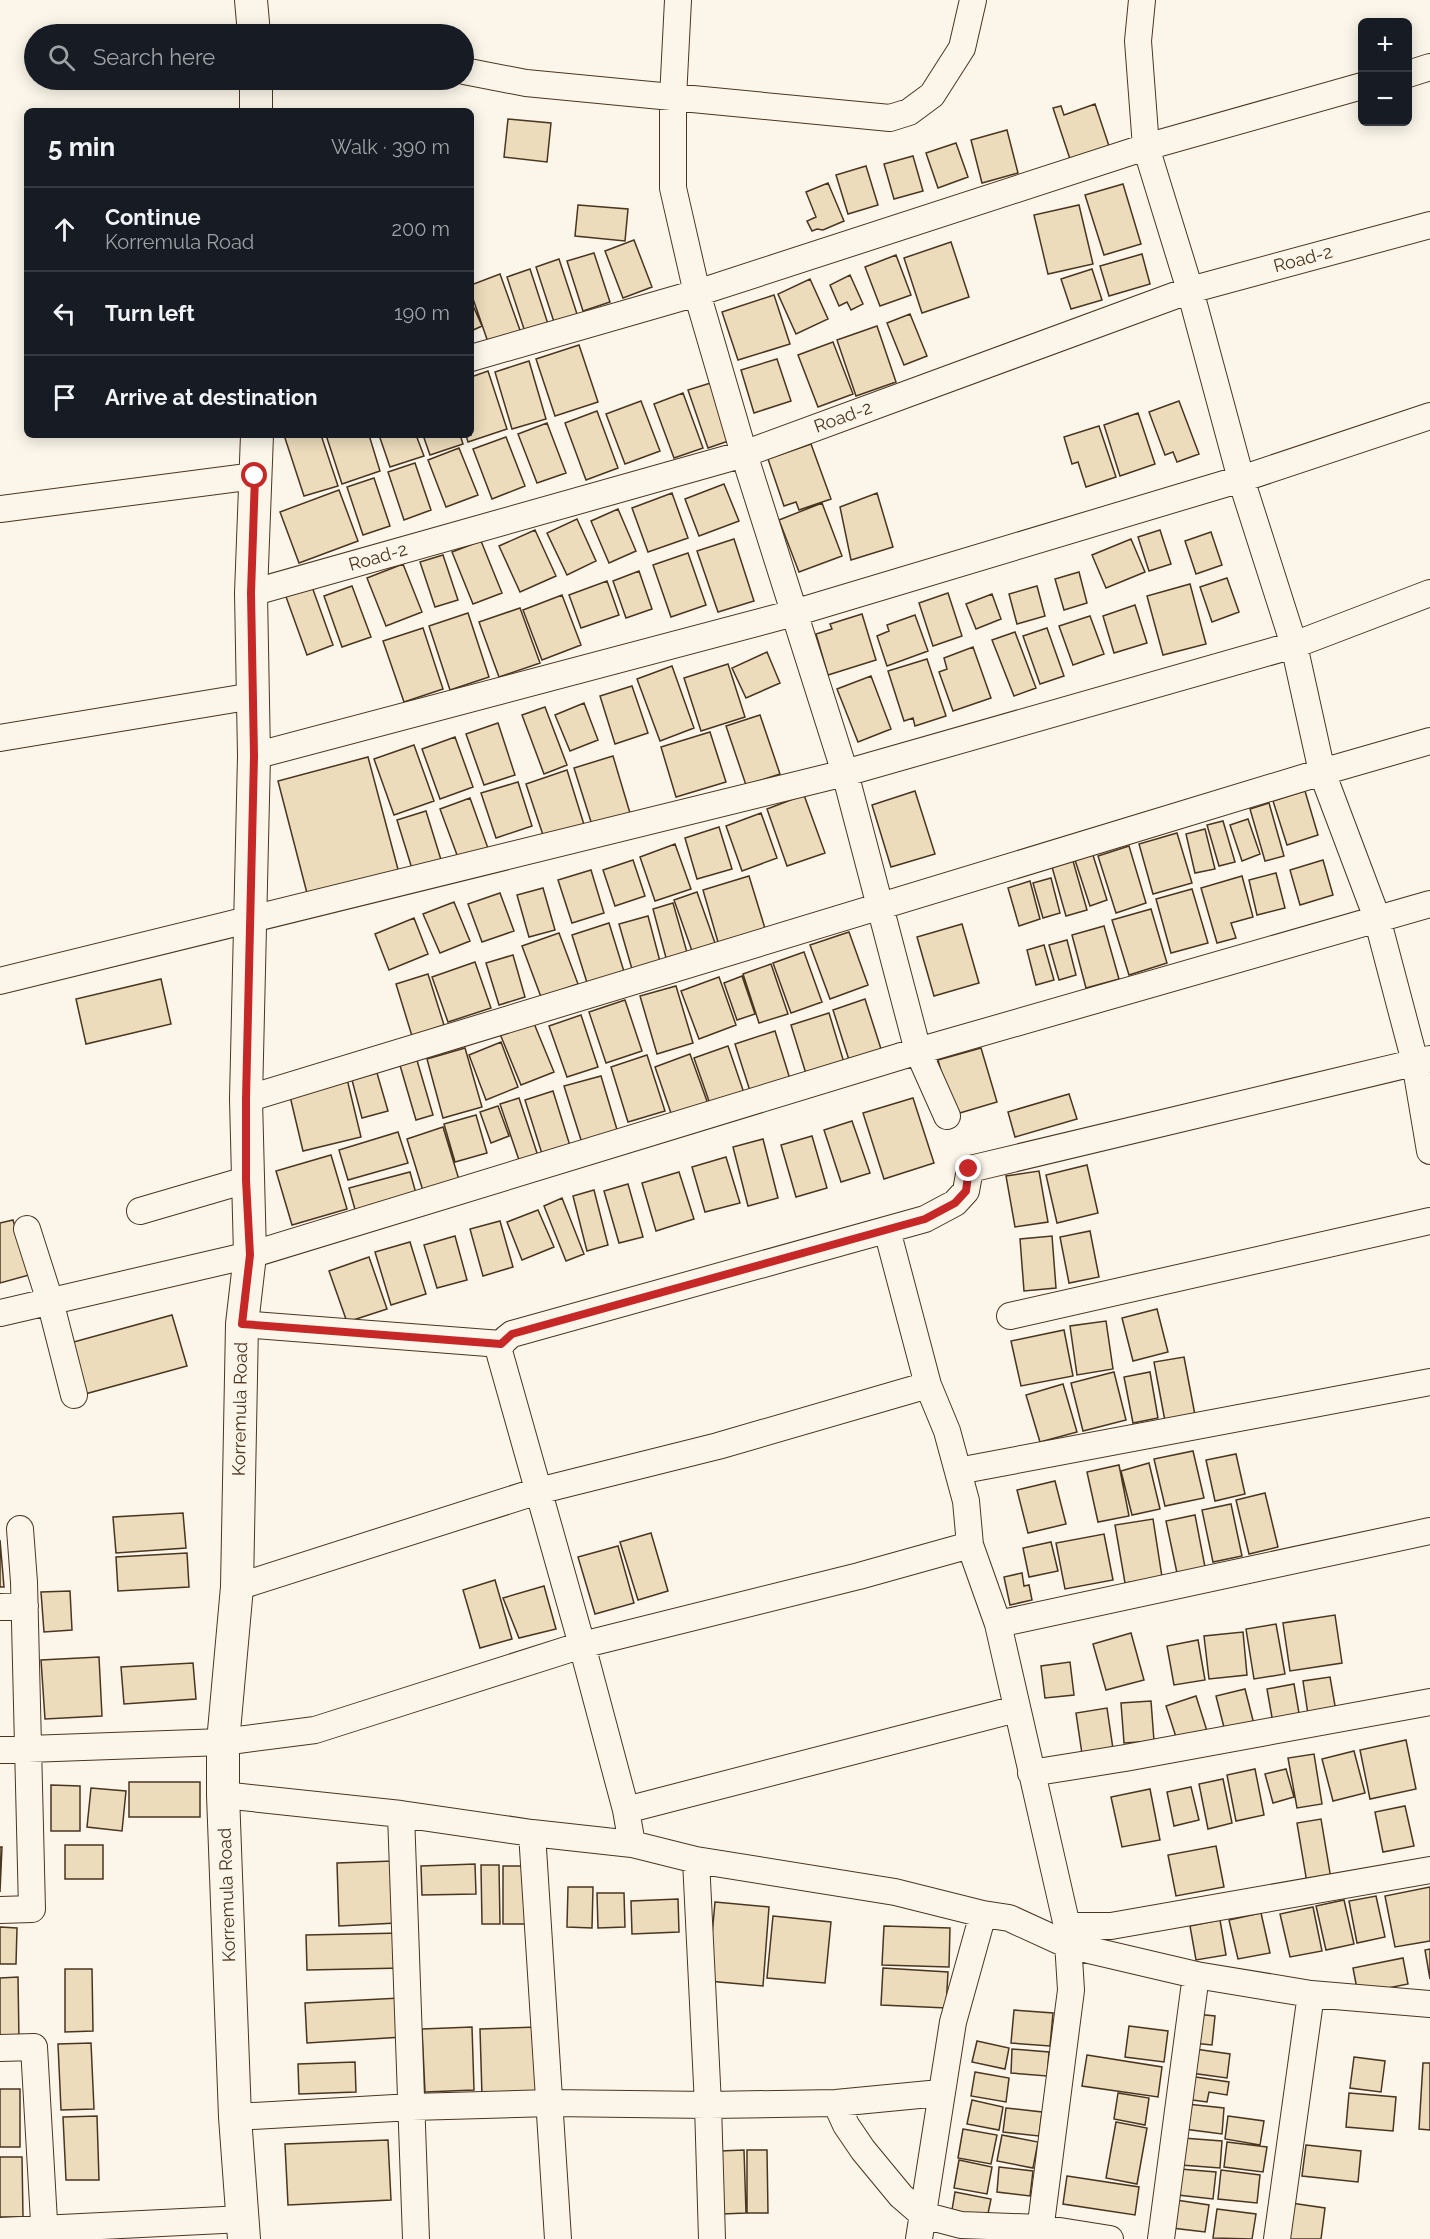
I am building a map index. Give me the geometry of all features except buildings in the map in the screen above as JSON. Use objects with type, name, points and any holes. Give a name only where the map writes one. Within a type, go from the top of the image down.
[{"type":"street","points":[[251,0],[253,24]]},
{"type":"street","points":[[678,0],[673,188],[697,293],[744,454],[845,773],[918,1051],[947,1116]]},
{"type":"street","points":[[474,72],[526,83],[891,118],[909,112],[932,95],[962,48],[973,0]]},
{"type":"street","points":[[1142,0],[1138,41],[1146,147],[1190,290],[1241,479],[1294,645],[1322,772],[1377,918],[1423,1061],[1430,1151]]},
{"type":"street","points":[[1412,73],[1430,68]]},
{"type":"street","points":[[474,357],[697,293],[1146,147],[1358,87]]},
{"type":"street","points":[[256,90],[256,108]]},
{"type":"street","name":"Road-2","points":[[251,593],[744,454],[1190,290],[1430,225]]},
{"type":"street","points":[[254,756],[794,613],[1241,479],[1430,417]]},
{"type":"street","name":"Korremula Road","points":[[244,2229],[236,2117],[223,1795],[223,1742],[237,1587],[242,1324],[250,1255],[246,1180],[246,1099],[254,756],[251,593],[257,438]]},
{"type":"street","points":[[0,509],[255,476]]},
{"type":"street","points":[[0,981],[845,773],[1294,645],[1430,593]]},
{"type":"street","points":[[0,738],[253,696]]},
{"type":"street","points":[[246,1099],[1430,741]]},
{"type":"street","points":[[0,1313],[250,1255],[918,1051],[1430,904]]},
{"type":"street","points":[[632,1844],[626,1810],[582,1644],[499,1351],[501,1344],[512,1334],[925,1219],[955,1203],[966,1191],[969,1169],[1423,1061]]},
{"type":"street","points":[[140,1211],[246,1180]]},
{"type":"street","points":[[1010,1316],[1430,1221]]},
{"type":"street","points":[[27,1229],[50,1301],[74,1395]]},
{"type":"street","points":[[887,1230],[928,1385],[947,1431],[958,1471],[966,1502],[970,1545],[998,1624],[1068,1935],[1071,1990],[1040,2234]]},
{"type":"street","points":[[242,1324],[501,1344]]},
{"type":"street","points":[[958,1471],[1430,1382]]},
{"type":"street","points":[[237,1587],[538,1491],[718,1446],[928,1385]]},
{"type":"street","points":[[0,1910],[32,1909],[27,1749],[12,1607],[20,1529]]},
{"type":"street","points":[[998,1624],[1430,1531]]},
{"type":"street","points":[[0,1750],[223,1742],[315,1730],[582,1644],[859,1576],[970,1545]]},
{"type":"street","points":[[1031,1773],[1430,1702]]},
{"type":"street","points":[[626,1810],[1016,1709]]},
{"type":"street","points":[[223,1795],[401,1814],[532,1833],[632,1844],[696,1860],[895,1892],[983,1914],[1009,1918],[1196,1975],[1311,1994],[1430,2004]]},
{"type":"street","points":[[401,1814],[417,2239]]},
{"type":"street","points":[[532,1833],[558,2239]]},
{"type":"street","points":[[696,1860],[712,2239]]},
{"type":"street","points":[[1068,1935],[1430,1870]]},
{"type":"street","points":[[921,2227],[940,2093],[953,2022],[983,1914]]},
{"type":"street","points":[[1161,2239],[1196,1975]]},
{"type":"street","points":[[1277,2239],[1311,1994]]},
{"type":"street","points":[[0,2048],[34,2047],[45,2234]]},
{"type":"street","points":[[236,2117],[412,2107],[550,2103],[708,2105],[836,2103],[940,2093]]},
{"type":"street","points":[[836,2103],[846,2125],[862,2150],[901,2196],[921,2227]]},
{"type":"street","points":[[921,2227],[961,2225],[1110,2239]]},
{"type":"street","points":[[0,2231],[45,2234],[244,2229]]},
{"type":"route","points":[[255,476],[251,593],[254,756],[246,1099],[246,1180],[250,1255],[242,1324],[501,1344],[512,1334],[925,1219],[955,1203],[966,1191],[969,1169]]}]
